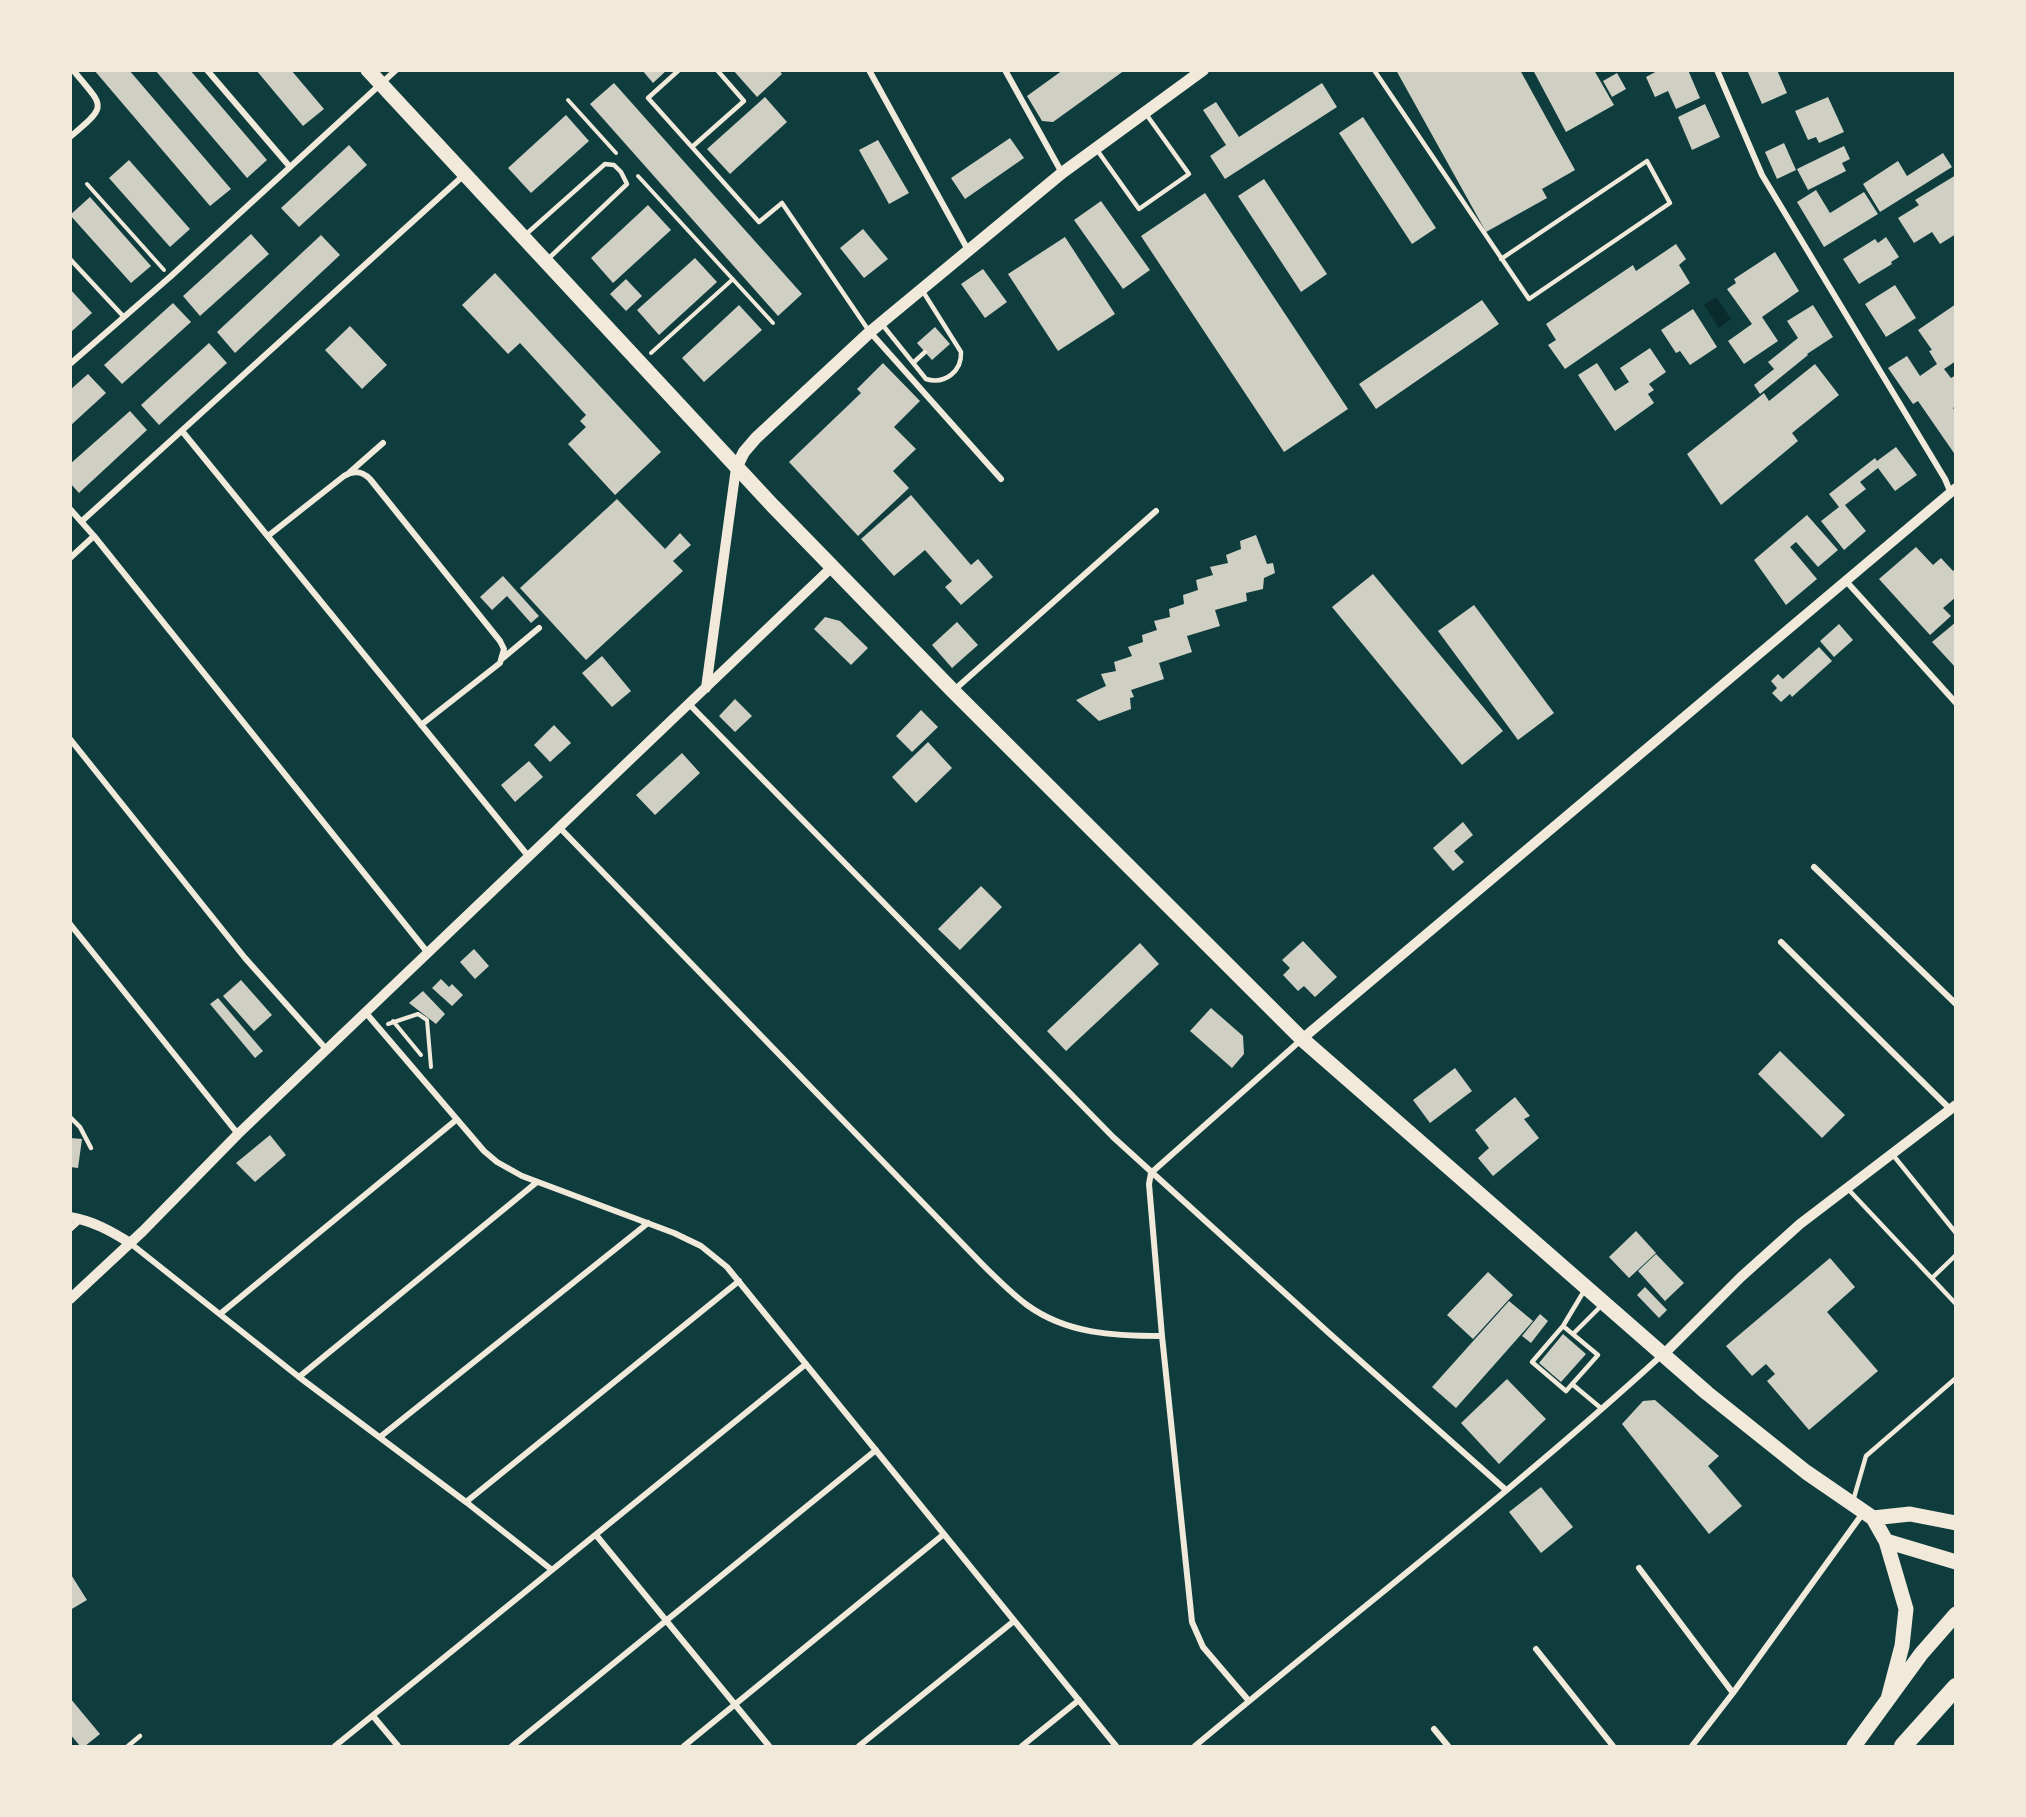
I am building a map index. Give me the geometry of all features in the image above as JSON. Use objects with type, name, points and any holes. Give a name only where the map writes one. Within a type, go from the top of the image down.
[{"type":"highway","points":[[1903,1746],[1956,1687]]},
{"type":"main road","points":[[368,70],[736,468],[953,691],[1302,1039],[1750,1428],[1862,1512],[1886,1541],[1906,1609],[1902,1646],[1888,1699]]},
{"type":"main road","points":[[736,468],[744,452],[756,438],[870,332],[1062,173],[1203,70]]},
{"type":"main road","points":[[1862,1512],[1910,1514],[1956,1523]]},
{"type":"main road","points":[[1886,1541],[1956,1562]]},
{"type":"main road","points":[[1854,1746],[1921,1654],[1955,1614]]},
{"type":"street","points":[[70,137],[96,114],[98,108],[98,101],[73,70]]},
{"type":"street","points":[[207,70],[290,167]]},
{"type":"street","points":[[70,364],[170,277],[396,70]]},
{"type":"street","points":[[869,70],[968,250]]},
{"type":"street","points":[[1005,70],[1062,173]]},
{"type":"street","points":[[1249,1701],[1203,1647],[1192,1622],[1149,1198],[1151,1173],[1302,1039],[1953,489],[1762,175],[1717,70]]},
{"type":"street","points":[[81,521],[464,175]]},
{"type":"street","points":[[870,332],[1002,479]]},
{"type":"street","points":[[182,430],[529,857]]},
{"type":"street","points":[[268,536],[352,472],[384,443]]},
{"type":"street","points":[[706,688],[736,468]]},
{"type":"street","points":[[352,472],[366,476],[377,488],[500,640],[503,645],[503,656]]},
{"type":"street","points":[[70,509],[429,953]]},
{"type":"street","points":[[953,691],[1156,511]]},
{"type":"street","points":[[70,558],[94,536]]},
{"type":"street","points":[[70,1299],[130,1244],[238,1134],[832,567]]},
{"type":"street","points":[[1846,581],[1956,703]]},
{"type":"street","points":[[422,725],[539,628]]},
{"type":"street","points":[[689,704],[1113,1137],[1506,1490]]},
{"type":"street","points":[[70,739],[245,958],[327,1050]]},
{"type":"street","points":[[560,828],[1013,1294],[1042,1314],[1071,1327],[1111,1334],[1162,1336]]},
{"type":"street","points":[[1814,867],[1956,1004]]},
{"type":"street","points":[[70,924],[238,1134]]},
{"type":"street","points":[[1195,1746],[1602,1409],[1663,1354],[1769,1250],[1846,1187],[1953,1107],[1781,942]]},
{"type":"street","points":[[366,1013],[456,1120],[497,1162],[522,1176],[674,1233],[701,1246],[727,1267],[1116,1746]]},
{"type":"street","points":[[220,1314],[456,1120]]},
{"type":"street","points":[[299,1377],[537,1182]]},
{"type":"street","points":[[70,1229],[76,1218],[109,1230],[130,1244],[299,1377],[466,1502],[552,1570]]},
{"type":"street","points":[[380,1437],[648,1223]]},
{"type":"street","points":[[466,1502],[739,1281]]},
{"type":"street","points":[[335,1746],[806,1364]]},
{"type":"street","points":[[512,1746],[876,1450]]},
{"type":"street","points":[[1692,1746],[1734,1693],[1862,1512]]},
{"type":"street","points":[[596,1534],[769,1746]]},
{"type":"street","points":[[684,1746],[944,1534]]},
{"type":"street","points":[[1639,1568],[1734,1693]]},
{"type":"street","points":[[859,1746],[1014,1621]]},
{"type":"street","points":[[1536,1649],[1612,1746]]},
{"type":"street","points":[[1022,1746],[1079,1700]]},
{"type":"street","points":[[373,1716],[398,1746]]},
{"type":"street","points":[[1434,1729],[1448,1746]]},
{"type":"lane","points":[[679,70],[648,98],[759,222],[782,203],[870,332]]},
{"type":"lane","points":[[692,147],[744,101],[717,70]]},
{"type":"lane","points":[[1374,70],[1501,259],[1528,299],[1670,202],[1647,161],[1501,259]]},
{"type":"lane","points":[[1095,148],[1139,209],[1189,174],[1144,112]]},
{"type":"lane","points":[[522,237],[605,164],[614,165],[621,172],[627,184],[545,262]]},
{"type":"lane","points":[[70,259],[124,317]]},
{"type":"lane","points":[[881,323],[926,379],[933,381],[948,378],[955,372],[961,360],[961,352],[922,290]]},
{"type":"lane","points":[[943,337],[949,332]]},
{"type":"lane","points":[[913,363],[926,352]]},
{"type":"lane","points":[[70,1117],[80,1127],[91,1148]]},
{"type":"lane","points":[[1892,1153],[1956,1233]]},
{"type":"lane","points":[[1846,1187],[1956,1304]]},
{"type":"lane","points":[[1932,1278],[1956,1255]]},
{"type":"lane","points":[[1563,1326],[1598,1355],[1566,1392],[1532,1362],[1563,1326],[1586,1287]]},
{"type":"lane","points":[[1573,1334],[1604,1303]]},
{"type":"lane","points":[[1862,1512],[1866,1456],[1956,1378]]},
{"type":"lane","points":[[1572,1384],[1602,1409]]},
{"type":"lane","points":[[128,1746],[140,1736]]},
{"type":"path","points":[[568,100],[623,160]]},
{"type":"path","points":[[631,168],[773,323]]},
{"type":"path","points":[[87,184],[170,277]]},
{"type":"path","points":[[639,364],[733,279]]},
{"type":"path","points":[[381,1030],[393,1021],[418,1014],[427,1020],[431,1067],[393,1021]]},
{"type":"water","points":[[1716,297],[1731,319],[1719,328],[1704,305]]},
{"type":"building","points":[[94,70],[129,70],[231,189],[210,206]]},
{"type":"building","points":[[155,70],[190,70],[267,160],[247,178]]},
{"type":"building","points":[[256,70],[291,70],[324,109],[303,126]]},
{"type":"building","points":[[642,70],[667,70],[653,83]]},
{"type":"building","points":[[733,70],[779,70],[782,74],[757,97]]},
{"type":"building","points":[[1063,70],[1125,70],[1053,122],[1042,121],[1027,96]]},
{"type":"building","points":[[1396,70],[1520,70],[1575,170],[1542,189],[1547,198],[1486,232]]},
{"type":"building","points":[[1533,70],[1594,70],[1614,105],[1566,132]]},
{"type":"building","points":[[1659,70],[1688,70],[1700,98],[1676,109],[1668,91],[1655,97],[1646,77]]},
{"type":"building","points":[[1747,70],[1777,70],[1787,93],[1762,104]]},
{"type":"building","points":[[1617,73],[1626,89],[1612,97],[1603,81]]},
{"type":"building","points":[[614,83],[802,294],[778,316],[590,104]]},
{"type":"building","points":[[1322,83],[1337,107],[1225,179],[1210,156],[1226,145],[1203,110],[1216,102],[1239,137]]},
{"type":"building","points":[[765,97],[787,122],[730,174],[707,149]]},
{"type":"building","points":[[1828,97],[1844,132],[1819,143],[1816,137],[1808,140],[1795,111]]},
{"type":"building","points":[[1705,104],[1720,137],[1692,150],[1678,117]]},
{"type":"building","points":[[566,115],[589,141],[531,193],[508,168]]},
{"type":"building","points":[[1363,117],[1436,228],[1412,244],[1339,133]]},
{"type":"building","points":[[1010,138],[1024,158],[965,199],[951,178]]},
{"type":"building","points":[[878,140],[909,193],[889,204],[859,150]]},
{"type":"building","points":[[1784,143],[1796,170],[1777,179],[1765,152]]},
{"type":"building","points":[[349,145],[367,165],[299,227],[281,208]]},
{"type":"building","points":[[1844,146],[1850,159],[1842,163],[1846,171],[1808,190],[1797,169]]},
{"type":"building","points":[[1943,153],[1952,167],[1880,212],[1863,184],[1898,161],[1907,176]]},
{"type":"building","points":[[129,160],[190,229],[170,247],[109,178]]},
{"type":"building","points":[[1956,175],[1956,234],[1940,244],[1932,232],[1914,243],[1898,218],[1919,205],[1915,200]]},
{"type":"building","points":[[1264,179],[1327,274],[1301,292],[1238,196]]},
{"type":"building","points":[[1816,190],[1830,213],[1864,192],[1878,214],[1824,247],[1797,202]]},
{"type":"building","points":[[1205,193],[1348,409],[1284,452],[1141,236]]},
{"type":"building","points":[[90,197],[151,266],[131,283],[70,215]]},
{"type":"building","points":[[1101,201],[1150,270],[1123,289],[1074,220]]},
{"type":"building","points":[[648,205],[671,230],[613,283],[591,258]]},
{"type":"building","points":[[863,229],[888,259],[864,278],[840,248]]},
{"type":"building","points":[[251,234],[269,254],[200,316],[183,296]]},
{"type":"building","points":[[321,235],[340,255],[235,353],[217,332]]},
{"type":"building","points":[[1065,237],[1115,314],[1058,351],[1008,274]]},
{"type":"building","points":[[1886,237],[1899,257],[1891,262],[1892,264],[1859,284],[1843,259],[1875,239],[1878,243]]},
{"type":"building","points":[[1676,244],[1686,259],[1679,265],[1690,283],[1565,369],[1548,345],[1556,340],[1546,324],[1633,265],[1636,271]]},
{"type":"building","points":[[1775,252],[1799,291],[1762,317],[1778,341],[1744,364],[1728,341],[1752,324],[1727,289],[1736,283],[1734,279]]},
{"type":"building","points":[[695,258],[717,282],[659,335],[637,310]]},
{"type":"building","points":[[983,269],[1007,302],[985,318],[961,284]]},
{"type":"building","points":[[495,273],[661,452],[615,495],[568,444],[586,427],[580,421],[586,415],[520,343],[508,354],[462,305]]},
{"type":"building","points":[[626,279],[642,296],[626,311],[610,294]]},
{"type":"building","points":[[1895,285],[1916,318],[1886,337],[1865,304]]},
{"type":"building","points":[[70,289],[92,313],[72,331],[70,329]]},
{"type":"building","points":[[1482,300],[1499,324],[1376,409],[1359,384]]},
{"type":"building","points":[[173,303],[191,322],[122,384],[104,365]]},
{"type":"building","points":[[1956,304],[1956,361],[1944,369],[1951,378],[1956,375],[1956,406],[1953,408],[1956,412],[1956,456],[1918,401],[1913,404],[1888,368],[1907,356],[1920,376],[1937,364],[1929,351],[1932,350],[1918,330]]},
{"type":"building","points":[[739,305],[762,330],[704,382],[682,358]]},
{"type":"building","points":[[1813,305],[1833,337],[1807,354],[1760,394],[1754,385],[1774,369],[1768,362],[1798,338],[1787,321]]},
{"type":"building","points":[[1693,309],[1717,347],[1690,365],[1680,351],[1676,353],[1661,330]]},
{"type":"building","points":[[350,326],[387,365],[362,389],[325,350]]},
{"type":"building","points":[[935,327],[950,344],[932,360],[917,343]]},
{"type":"building","points":[[209,343],[227,363],[159,425],[141,405]]},
{"type":"building","points":[[1650,348],[1666,372],[1649,384],[1654,390],[1648,394],[1654,403],[1615,431],[1578,375],[1597,363],[1615,391],[1629,382],[1620,368]]},
{"type":"building","points":[[883,363],[920,401],[894,427],[916,449],[893,471],[909,488],[858,536],[789,462],[861,393],[857,389]]},
{"type":"building","points":[[1815,364],[1839,395],[1792,433],[1798,441],[1721,505],[1687,454],[1764,393],[1769,401]]},
{"type":"building","points":[[88,374],[106,393],[70,426],[70,390]]},
{"type":"building","points":[[130,411],[147,430],[79,493],[70,483],[70,464]]},
{"type":"building","points":[[1896,447],[1917,475],[1895,491],[1878,468],[1860,482],[1866,489],[1845,505],[1866,531],[1844,550],[1821,521],[1839,507],[1829,494],[1875,458],[1877,461]]},
{"type":"building","points":[[911,495],[971,565],[978,559],[993,577],[961,605],[945,587],[952,581],[925,550],[894,576],[861,539]]},
{"type":"building","points":[[617,499],[665,549],[680,533],[691,545],[673,561],[683,571],[586,660],[520,588]]},
{"type":"building","points":[[1807,515],[1838,550],[1818,567],[1796,542],[1790,547],[1817,579],[1786,605],[1754,560]]},
{"type":"building","points":[[1256,535],[1267,564],[1273,563],[1275,573],[1264,578],[1263,589],[1246,593],[1247,601],[1215,610],[1220,626],[1187,636],[1192,652],[1159,663],[1164,679],[1131,690],[1134,697],[1130,698],[1131,709],[1099,721],[1076,700],[1106,686],[1101,674],[1116,671],[1114,662],[1132,656],[1128,647],[1143,642],[1142,635],[1157,630],[1154,621],[1170,617],[1169,609],[1184,604],[1183,595],[1198,590],[1196,580],[1213,575],[1210,567],[1228,563],[1226,555],[1241,549],[1240,541]]},
{"type":"building","points":[[1916,547],[1933,565],[1941,558],[1953,571],[1956,568],[1956,597],[1943,608],[1951,616],[1930,635],[1879,579]]},
{"type":"building","points":[[1373,574],[1503,731],[1462,765],[1332,607]]},
{"type":"building","points":[[503,576],[539,616],[531,623],[507,596],[492,610],[480,597]]},
{"type":"building","points":[[1474,605],[1554,713],[1518,740],[1438,631]]},
{"type":"building","points":[[825,617],[840,621],[868,648],[851,665],[814,629]]},
{"type":"building","points":[[957,622],[978,645],[952,668],[932,645]]},
{"type":"building","points":[[1956,622],[1956,668],[1932,642]]},
{"type":"building","points":[[1839,624],[1853,640],[1834,657],[1820,641]]},
{"type":"building","points":[[1819,647],[1832,661],[1792,697],[1790,694],[1781,702],[1772,693],[1777,688],[1771,681],[1778,674],[1783,679]]},
{"type":"building","points":[[602,656],[631,691],[612,707],[582,673]]},
{"type":"building","points":[[735,699],[752,716],[735,732],[719,716]]},
{"type":"building","points":[[921,710],[938,727],[912,752],[896,736]]},
{"type":"building","points":[[554,725],[571,743],[550,762],[534,745]]},
{"type":"building","points":[[928,742],[952,768],[916,803],[892,777]]},
{"type":"building","points":[[682,753],[700,773],[655,815],[636,795]]},
{"type":"building","points":[[529,761],[543,777],[515,802],[501,785]]},
{"type":"building","points":[[1463,822],[1473,835],[1454,851],[1464,862],[1453,871],[1433,848]]},
{"type":"building","points":[[981,886],[1002,907],[960,950],[938,929]]},
{"type":"building","points":[[1303,941],[1337,977],[1315,997],[1304,986],[1298,991],[1283,975],[1290,968],[1282,960]]},
{"type":"building","points":[[1140,943],[1159,964],[1066,1051],[1047,1031]]},
{"type":"building","points":[[474,949],[489,966],[475,979],[460,962]]},
{"type":"building","points":[[441,979],[449,987],[452,984],[463,995],[452,1006],[432,988]]},
{"type":"building","points":[[241,980],[272,1015],[254,1031],[223,996]]},
{"type":"building","points":[[423,991],[445,1014],[436,1024],[409,1003]]},
{"type":"building","points":[[218,998],[263,1051],[255,1058],[210,1004]]},
{"type":"building","points":[[1211,1008],[1243,1036],[1244,1054],[1232,1068],[1190,1031]]},
{"type":"building","points":[[1780,1051],[1845,1115],[1822,1138],[1758,1074]]},
{"type":"building","points":[[1455,1068],[1472,1091],[1430,1123],[1413,1100]]},
{"type":"building","points":[[1515,1097],[1530,1116],[1524,1119],[1539,1138],[1493,1176],[1478,1158],[1489,1148],[1475,1130]]},
{"type":"building","points":[[270,1135],[286,1155],[255,1182],[236,1163]]},
{"type":"building","points":[[70,1138],[82,1139],[78,1168],[70,1167]]},
{"type":"building","points":[[1636,1231],[1656,1253],[1629,1278],[1609,1257]]},
{"type":"building","points":[[1656,1254],[1684,1283],[1665,1301],[1638,1271]]},
{"type":"building","points":[[1830,1258],[1855,1287],[1827,1312],[1878,1371],[1809,1430],[1767,1381],[1775,1374],[1766,1364],[1752,1376],[1726,1346]]},
{"type":"building","points":[[1488,1272],[1513,1295],[1473,1339],[1447,1315]]},
{"type":"building","points":[[1645,1287],[1667,1310],[1659,1318],[1637,1295]]},
{"type":"building","points":[[1509,1301],[1533,1321],[1456,1408],[1432,1387]]},
{"type":"building","points":[[1540,1314],[1548,1321],[1531,1343],[1522,1336]]},
{"type":"building","points":[[1563,1334],[1586,1354],[1561,1382],[1539,1363]]},
{"type":"building","points":[[1507,1379],[1546,1419],[1499,1464],[1461,1423]]},
{"type":"building","points":[[1655,1400],[1719,1456],[1708,1466],[1742,1506],[1709,1534],[1622,1424],[1643,1401]]},
{"type":"building","points":[[1541,1487],[1573,1527],[1541,1553],[1509,1512]]},
{"type":"building","points":[[70,1573],[87,1600],[70,1610]]},
{"type":"building","points":[[70,1698],[100,1734],[85,1746],[80,1746],[70,1734]]}]
